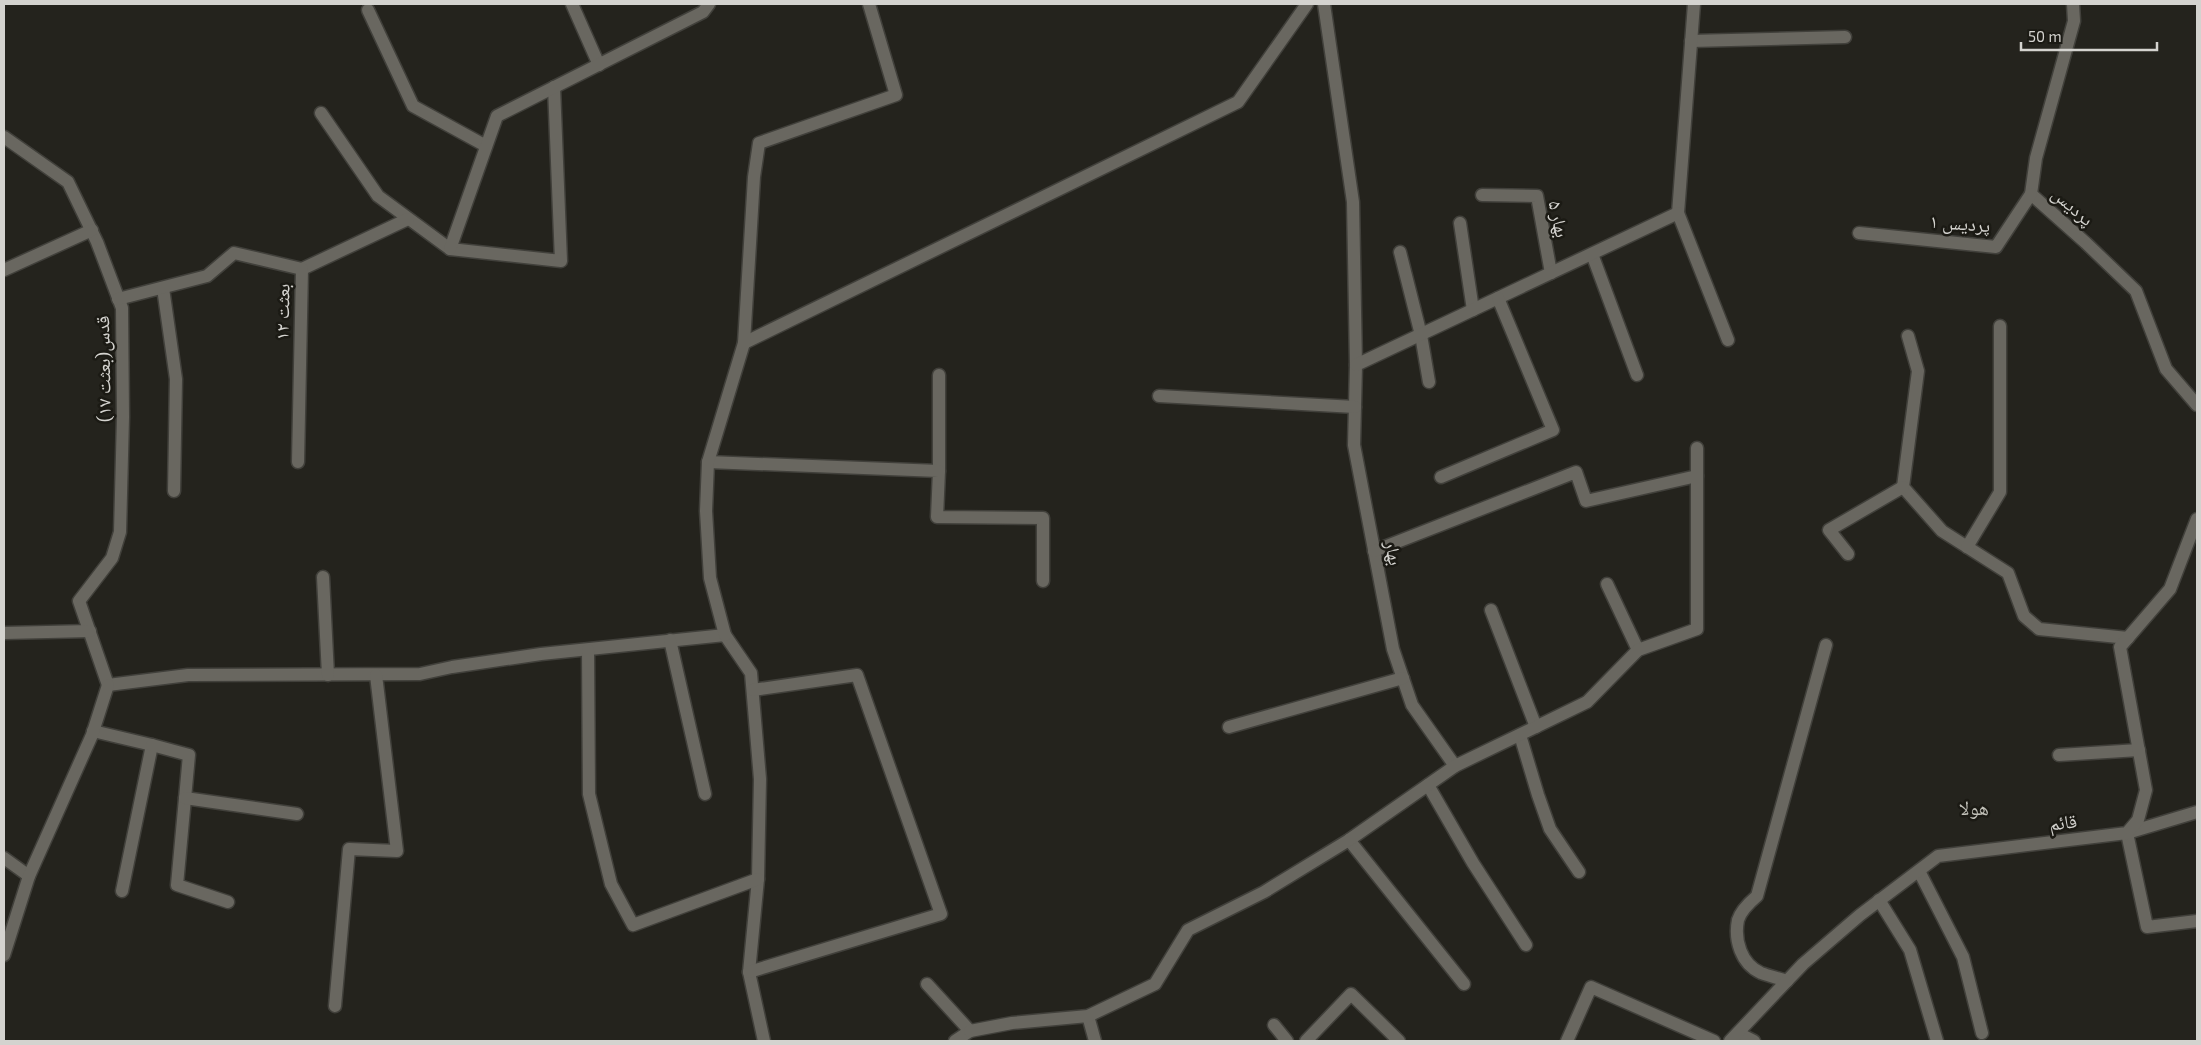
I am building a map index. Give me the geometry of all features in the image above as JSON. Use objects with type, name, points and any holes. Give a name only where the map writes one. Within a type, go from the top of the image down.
[{"type":"street","points":[[572,4],[599,64]]},
{"type":"street","points":[[450,249],[497,116],[703,12],[709,4]]},
{"type":"street","points":[[764,1041],[749,972],[758,879],[760,779],[753,690],[751,673],[725,635],[710,578],[706,511],[708,462],[744,343],[754,177],[759,143],[896,95],[869,4]]},
{"type":"street","points":[[744,343],[1238,102],[1307,4]]},
{"type":"street","name":"بهار","points":[[1324,4],[1353,202],[1356,365],[1354,445],[1393,649],[1412,706],[1455,766]]},
{"type":"street","points":[[1694,4],[1678,213],[1728,340]]},
{"type":"street","name":"پرديس","points":[[2073,4],[2074,20],[2036,158],[2031,194],[2136,291],[2166,368],[2197,405]]},
{"type":"street","points":[[368,10],[413,106],[486,146]]},
{"type":"street","points":[[1691,41],[1845,37]]},
{"type":"street","points":[[321,113],[378,196],[450,249],[561,261],[554,87]]},
{"type":"street","name":"قدس(بعثت ۱۷)","points":[[4,137],[68,182],[92,230],[122,308],[123,417],[120,532],[112,558],[79,601],[90,631]]},
{"type":"street","name":"بهار ۵","points":[[1482,194],[1537,196],[1551,273]]},
{"type":"street","name":"پرديس ۱","points":[[1859,232],[1996,247],[2031,194]]},
{"type":"street","points":[[1356,365],[1678,213]]},
{"type":"street","points":[[302,270],[408,219]]},
{"type":"street","points":[[1460,222],[1473,310]]},
{"type":"street","points":[[4,270],[92,230]]},
{"type":"street","points":[[1400,252],[1429,382]]},
{"type":"street","name":"بعثت ۱۲","points":[[118,299],[207,276],[234,253],[302,270],[298,462]]},
{"type":"street","points":[[1592,254],[1637,375]]},
{"type":"street","points":[[163,288],[176,379],[174,491]]},
{"type":"street","points":[[1442,477],[1553,430],[1498,298]]},
{"type":"street","points":[[1967,547],[2000,492],[2000,326]]},
{"type":"street","points":[[1908,336],[1918,371],[1903,487],[1942,531],[2008,573],[2024,616],[2039,629],[2128,638]]},
{"type":"street","points":[[939,375],[937,517],[1043,518],[1043,581]]},
{"type":"street","points":[[1159,396],[1355,407]]},
{"type":"street","points":[[955,1041],[970,1031],[1012,1023],[1088,1016],[1155,984],[1188,930],[1264,892],[1349,840],[1455,766],[1587,702],[1638,650],[1697,629],[1697,448]]},
{"type":"street","points":[[708,462],[939,471]]},
{"type":"street","points":[[1374,551],[1576,472],[1586,501],[1697,476]]},
{"type":"street","points":[[1848,554],[1829,530],[1903,487]]},
{"type":"street","points":[[2197,518],[2170,589],[2120,647],[2146,790],[2138,820],[2127,833],[2147,927],[2197,921]]},
{"type":"street","points":[[323,577],[328,675]]},
{"type":"street","points":[[1606,584],[1638,650]]},
{"type":"street","points":[[1491,610],[1536,727]]},
{"type":"street","points":[[4,633],[90,631],[108,685],[93,731],[29,876],[4,955]]},
{"type":"street","points":[[108,685],[188,676],[420,674],[452,667],[531,655],[588,650],[618,644],[725,635]]},
{"type":"street","points":[[670,640],[705,794]]},
{"type":"street","points":[[1787,981],[1760,972],[1746,960],[1738,945],[1738,919],[1746,906],[1757,896],[1826,645]]},
{"type":"street","points":[[588,650],[590,794],[610,884],[633,925],[758,879]]},
{"type":"street","points":[[335,1006],[349,849],[397,851],[376,675]]},
{"type":"street","points":[[749,972],[941,914],[857,675],[753,690]]},
{"type":"street","points":[[1229,727],[1403,678]]},
{"type":"street","points":[[93,731],[189,755],[177,885],[228,902]]},
{"type":"street","points":[[1520,735],[1550,828],[1579,872]]},
{"type":"street","points":[[122,892],[152,746]]},
{"type":"street","points":[[2059,755],[2139,750]]},
{"type":"street","points":[[1428,786],[1477,870],[1526,945]]},
{"type":"street","points":[[185,798],[297,814]]},
{"type":"street","name":"قائم","points":[[1734,1037],[1803,964],[1879,900],[1938,856],[2127,833],[2197,812]]},
{"type":"street","points":[[1349,840],[1464,984]]},
{"type":"street","points":[[4,858],[29,876]]},
{"type":"street","points":[[1919,870],[1963,957],[1982,1033]]},
{"type":"street","points":[[1879,900],[1910,950],[1936,1041]]},
{"type":"street","points":[[928,984],[970,1031]]},
{"type":"street","points":[[1567,1041],[1591,987],[1714,1041]]},
{"type":"street","points":[[1306,1041],[1351,994],[1400,1041]]},
{"type":"street","points":[[1088,1016],[1095,1041]]},
{"type":"street","points":[[1274,1025],[1287,1041]]},
{"type":"street","points":[[1734,1037],[1754,1041]]},
{"type":"district","name":"هولا","points":[[1974,808]]}]
